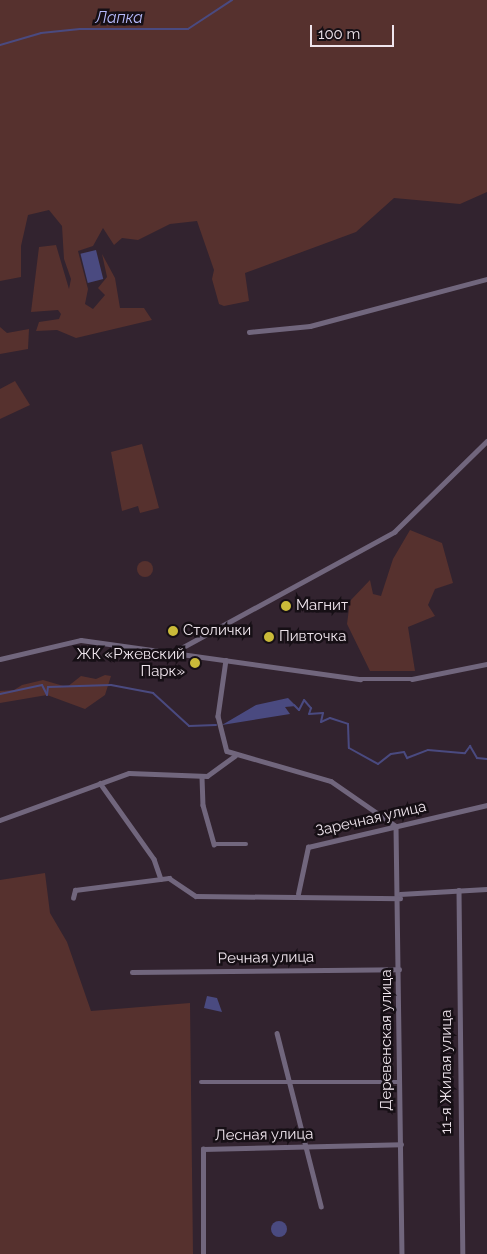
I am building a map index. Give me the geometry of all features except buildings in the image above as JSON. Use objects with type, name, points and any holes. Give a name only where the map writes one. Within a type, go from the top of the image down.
[{"type":"street","points":[[248,332],[310,326],[487,279]]},
{"type":"street","points":[[173,653],[394,532],[487,441]]},
{"type":"street","points":[[0,659],[81,640],[378,679],[412,679],[487,664]]},
{"type":"street","points":[[191,655],[194,641]]},
{"type":"street","points":[[226,660],[218,723],[222,745],[235,756],[331,781],[396,826]]},
{"type":"street","points":[[0,820],[100,783],[140,772],[202,777],[235,756]]},
{"type":"street","points":[[202,777],[203,805],[214,844],[246,844]]},
{"type":"street","points":[[100,783],[154,859],[161,879]]},
{"type":"street","name":"Заречная улица","points":[[298,894],[308,847],[487,805]]},
{"type":"street","name":"Деревенская улица","points":[[396,826],[400,896],[402,1254]]},
{"type":"street","points":[[73,898],[75,890],[161,879],[176,881],[196,896],[298,894],[400,896],[487,889]]},
{"type":"street","name":"11-я Жилая улица","points":[[459,890],[463,1254]]},
{"type":"street","name":"Речная улица","points":[[132,972],[399,969]]},
{"type":"street","points":[[277,1033],[321,1206]]},
{"type":"street","points":[[201,1082],[400,1082]]},
{"type":"street","name":"Лесная улица","points":[[202,1254],[203,1150],[401,1144]]},
{"type":"shaded area","points":[[0,0],[487,0],[487,192],[460,204],[394,198],[356,232],[245,273],[249,301],[224,306],[219,304],[212,279],[214,270],[197,221],[170,224],[138,240],[122,238],[114,245],[103,228],[93,246],[78,251],[88,289],[85,304],[93,309],[105,295],[98,288],[107,277],[102,254],[115,278],[120,308],[144,308],[152,320],[76,338],[57,330],[36,331],[39,322],[59,319],[61,314],[58,310],[31,312],[39,247],[56,245],[69,289],[71,279],[64,259],[62,226],[49,210],[28,215],[21,246],[21,277],[0,281]]},
{"type":"shaded area","points":[[96,250],[103,279],[88,283],[80,254]]},
{"type":"shaded area","points":[[0,327],[7,333],[29,329],[28,349],[0,354]]},
{"type":"shaded area","points":[[15,381],[30,405],[0,419],[0,389]]},
{"type":"shaded area","points":[[142,444],[159,508],[140,513],[138,506],[122,511],[111,452]]},
{"type":"shaded area","points":[[410,530],[442,543],[453,583],[435,589],[428,605],[435,616],[408,627],[415,671],[370,671],[347,624],[350,601],[370,580],[373,594],[381,596],[393,559]]},
{"type":"shaded area","points":[[145,561],[153,569],[145,577],[137,569]]},
{"type":"shaded area","points":[[105,675],[111,676],[105,695],[85,709],[47,695],[0,703],[0,691],[14,690],[22,685],[43,680],[67,687],[81,676],[96,679]]},
{"type":"shaded area","points":[[288,698],[296,706],[285,707],[290,714],[222,725],[256,705]]},
{"type":"shaded area","points":[[45,873],[50,913],[67,942],[91,1011],[190,1003],[193,1254],[0,1254],[0,880]]},
{"type":"shaded area","points":[[207,996],[217,998],[222,1012],[204,1008]]},
{"type":"shaded area","points":[[276,1221],[282,1221],[287,1226],[285,1235],[276,1237],[271,1232],[271,1226]]},
{"type":"waterway","name":"Лапка","points":[[0,45],[41,33],[80,29],[188,29],[232,0]]},
{"type":"waterway","points":[[0,694],[42,685],[47,695],[48,687],[111,685],[153,693],[189,726],[216,725]]},
{"type":"waterway","points":[[294,705],[299,710],[304,700],[311,708],[309,714],[323,713],[321,722],[330,718],[348,724],[349,748],[378,764],[391,754],[404,752],[407,758],[428,750],[465,753],[470,746],[477,758],[487,759]]},
{"type":"place","name":"Магнит","points":[[286,606]]},
{"type":"place","name":"Столички","points":[[173,631]]},
{"type":"place","name":"Пивточка","points":[[269,637]]},
{"type":"place","name":"ЖК «Ржевский Парк»","points":[[195,663]]}]
